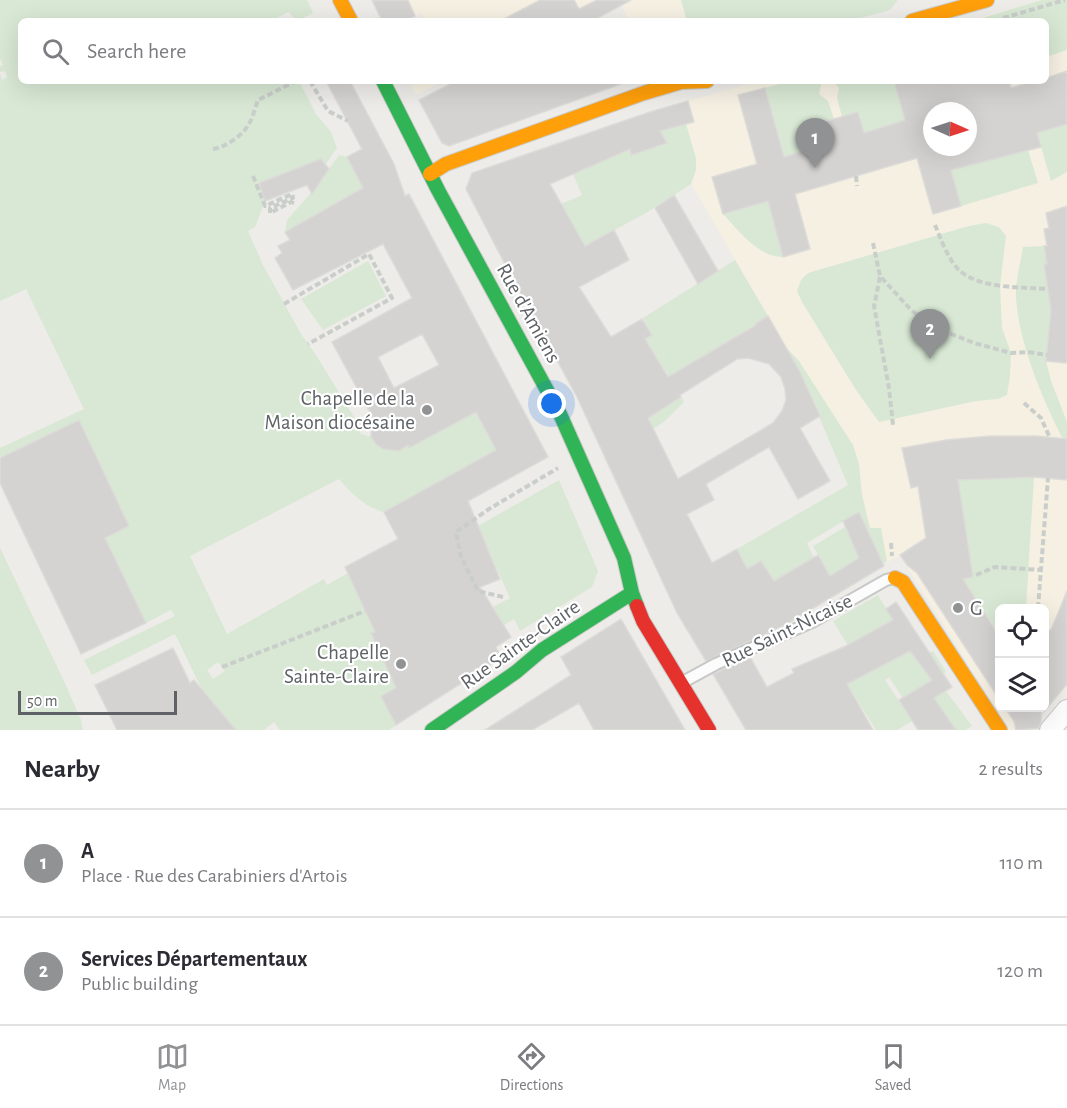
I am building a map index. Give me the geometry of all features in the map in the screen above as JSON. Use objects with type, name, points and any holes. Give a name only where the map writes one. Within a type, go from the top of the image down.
[{"type":"street","points":[[340,0],[349,18]]},
{"type":"street","points":[[920,12],[987,0]]},
{"type":"street","name":"Rue d'Amiens","points":[[385,84],[430,174],[560,414],[624,558],[632,593],[644,621],[709,730]]},
{"type":"street","points":[[430,174],[446,164],[672,84]]},
{"type":"street","points":[[895,578],[903,582],[1000,730]]},
{"type":"street","name":"Rue Sainte-Claire","points":[[432,730],[516,672],[542,650],[632,593]]},
{"type":"street","points":[[1050,730],[1067,710]]},
{"type":"lane","name":"Rue Saint-Nicaise","points":[[680,684],[716,664],[814,621],[886,580],[895,578]]},
{"type":"path","points":[[1004,18],[1065,0]]},
{"type":"path","points":[[213,149],[236,138],[249,125],[258,100],[290,84]]},
{"type":"path","points":[[312,84],[328,111],[348,121]]},
{"type":"path","points":[[253,176],[265,206],[292,194],[293,198],[270,208],[270,213],[291,202],[296,204]]},
{"type":"path","points":[[856,176],[857,186]]},
{"type":"path","points":[[935,225],[947,252],[961,271],[1000,286],[1048,289]]},
{"type":"path","points":[[873,243],[880,276],[874,306],[889,388],[893,425]]},
{"type":"path","points":[[284,304],[369,254],[392,298],[308,344]]},
{"type":"path","points":[[880,276],[911,310],[934,327],[974,343],[1011,353],[1028,352],[1047,356]]},
{"type":"path","points":[[1024,403],[1041,418],[1050,438]]},
{"type":"path","points":[[503,597],[478,591],[461,557],[456,532],[579,456]]},
{"type":"path","points":[[1038,604],[1048,478]]},
{"type":"path","points":[[976,575],[996,567],[1041,570]]},
{"type":"path","points":[[222,668],[365,611]]},
{"type":"shaded area","points":[[372,0],[597,0],[563,18],[424,18],[422,13],[411,18],[381,18]]},
{"type":"shaded area","points":[[620,0],[681,0],[686,18],[628,18]]},
{"type":"shaded area","points":[[1042,0],[1067,0],[1067,684],[1049,707],[1049,604],[995,604],[995,706],[900,556],[883,564],[800,372],[650,112],[748,84],[1049,84],[1049,18],[978,18]]},
{"type":"shaded area","points":[[411,84],[437,84],[416,95]]},
{"type":"shaded area","points":[[999,712],[1046,712],[1041,713],[1028,730],[1010,730]]},
{"type":"green space","points":[[0,0],[307,0],[313,13],[302,18],[294,18],[289,12],[276,18],[18,18],[18,84],[301,84],[316,114],[331,132],[337,148],[325,165],[320,159],[259,183],[265,201],[255,227],[248,231],[263,265],[301,334],[354,417],[361,434],[371,437],[383,449],[408,445],[409,448],[466,418],[475,410],[496,450],[384,512],[354,495],[339,479],[190,556],[227,634],[324,579],[327,585],[348,573],[375,632],[372,633],[396,688],[382,696],[396,725],[389,730],[280,730],[274,722],[264,730],[236,730],[207,695],[205,696],[175,634],[92,675],[84,660],[175,616],[171,610],[146,623],[113,555],[48,586],[40,568],[129,526],[79,420],[0,458],[0,448],[84,409],[26,289],[0,301],[0,73],[2,80],[7,77],[5,71],[0,72],[0,67],[3,65],[0,58]],"holes":[[[218,662],[225,671],[213,679],[207,670]]]},
{"type":"green space","points":[[681,0],[897,0],[890,10],[860,18],[686,18]]},
{"type":"green space","points":[[1042,0],[1067,0],[1067,50],[1049,56],[1049,18],[982,18]]},
{"type":"green space","points":[[779,84],[821,84],[819,94],[828,101],[834,119],[829,143],[784,157],[765,88]]},
{"type":"green space","points":[[836,84],[895,84],[905,120],[864,133],[842,117],[837,98],[839,88]]},
{"type":"green space","points":[[686,124],[696,158],[696,170],[691,184],[646,213],[585,246],[561,204],[582,195],[569,165],[627,142],[632,154],[667,144],[660,131]]},
{"type":"green space","points":[[1067,124],[1067,172],[1051,181],[1037,133]]},
{"type":"green space","points":[[1024,137],[1038,183],[961,206],[948,158],[974,164],[1025,151]]},
{"type":"green space","points":[[339,155],[347,157],[372,203],[352,194],[285,232],[287,220],[317,186]]},
{"type":"green space","points":[[768,201],[783,257],[765,253],[757,248],[723,214]]},
{"type":"green space","points":[[986,223],[999,227],[1006,236],[1000,286],[1002,328],[1011,353],[1007,395],[998,399],[976,401],[879,422],[856,390],[802,302],[797,291],[801,280],[808,273]]},
{"type":"green space","points":[[1044,246],[1047,264],[1044,265],[1052,316],[1046,361],[1067,422],[1067,439],[1063,439],[1031,366],[1017,307],[1016,289],[1023,247]]},
{"type":"green space","points":[[735,260],[768,316],[670,378],[645,339],[652,335],[643,318]]},
{"type":"green space","points":[[368,261],[386,296],[323,330],[301,299]]},
{"type":"green space","points":[[786,347],[799,361],[853,445],[859,464],[862,495],[870,528],[881,528],[887,561],[883,564],[859,512],[807,543],[814,558],[761,589],[761,561],[741,572],[743,560],[737,549],[848,485],[800,372]]},
{"type":"green space","points":[[681,397],[684,402],[665,421],[653,429],[648,418]]},
{"type":"green space","points":[[1034,477],[1026,604],[995,604],[995,628],[964,583],[958,480]]},
{"type":"green space","points":[[559,480],[598,571],[592,587],[520,631],[514,619],[504,625],[493,607],[510,598],[478,526]]},
{"type":"green space","points":[[845,527],[859,558],[830,576],[813,546]]},
{"type":"green space","points":[[0,548],[64,681],[83,730],[0,730]]},
{"type":"green space","points":[[878,595],[893,620],[893,643],[900,656],[911,651],[917,659],[933,651],[946,672],[915,691],[924,705],[946,691],[972,726],[965,730],[956,730],[948,719],[903,698],[889,677],[885,680],[912,721],[897,730],[876,730],[847,684],[869,672],[855,657],[833,621]]},
{"type":"building","points":[[372,0],[408,0],[415,16],[411,18],[381,18]]},
{"type":"building","points":[[540,0],[574,0],[579,9],[597,0],[631,0],[598,18],[506,18]]},
{"type":"building","points":[[1067,71],[1067,124],[1037,133],[1041,147],[951,170],[961,206],[933,214],[917,158],[795,194],[810,249],[783,257],[768,201],[723,214],[712,177],[757,164],[738,95],[765,88],[784,157],[829,143],[823,122],[858,112],[864,133],[905,120],[895,84],[1010,84],[1011,88],[1025,84],[1049,84],[1049,77]]},
{"type":"building","points":[[328,84],[352,84],[394,164],[405,196],[409,194],[548,457],[468,501],[500,579],[480,587],[511,637],[496,647],[501,658],[396,725],[381,696],[396,688],[371,633],[375,632],[345,567],[398,539],[384,512],[496,450],[476,412],[409,448],[408,445],[399,451],[383,449],[371,437],[371,425],[374,420],[332,342],[412,298],[383,244],[293,290],[275,258],[282,253],[278,246],[290,240],[285,232],[363,188],[347,157],[362,149]],"holes":[[[422,334],[439,365],[394,388],[378,357]]]},
{"type":"building","points":[[450,84],[621,84],[449,146],[442,143],[419,100]]},
{"type":"building","points":[[688,101],[694,122],[660,131],[667,143],[631,155],[630,149],[550,184],[585,246],[614,230],[629,260],[579,287],[611,337],[642,319],[652,335],[645,339],[668,377],[768,316],[800,372],[820,416],[800,428],[830,481],[798,499],[769,447],[706,484],[714,500],[687,514],[712,563],[737,549],[747,569],[761,561],[774,581],[818,555],[830,576],[859,558],[843,521],[859,512],[884,566],[785,625],[706,661],[677,613],[577,397],[466,189],[472,173]],"holes":[[[748,358],[769,364],[781,377],[786,400],[782,411],[773,423],[678,479],[648,418],[737,359]]]},
{"type":"building","points":[[321,159],[329,169],[312,194],[307,185],[265,201],[259,183]]},
{"type":"building","points":[[674,195],[718,271],[698,284],[655,208]]},
{"type":"building","points":[[1067,206],[1067,363],[1046,361],[1051,310],[1044,264],[1047,264],[1044,246],[1047,246],[1044,229],[1049,228],[1046,213]]},
{"type":"building","points":[[79,420],[129,526],[105,538],[146,623],[81,654],[0,483],[0,458]]},
{"type":"building","points":[[991,436],[1067,439],[1067,480],[1034,477],[958,480],[973,577],[963,579],[995,630],[995,693],[917,573],[900,555],[926,538],[918,486],[911,488],[902,448],[946,440]]},
{"type":"building","points":[[1067,591],[1067,684],[1049,706],[1049,630],[1051,630]]},
{"type":"building","points":[[896,602],[952,687],[934,698],[956,730],[918,730],[899,700],[932,680],[910,651],[847,684],[873,730],[746,730],[713,674],[750,657],[767,687],[794,673],[792,669],[846,646],[893,620],[886,609]]},
{"type":"building","points":[[621,619],[685,730],[594,730],[579,703],[532,730],[485,730],[571,675],[561,657]]},
{"type":"building","points":[[173,648],[190,683],[194,680],[236,730],[117,730],[95,685]]},
{"type":"building","points":[[1008,712],[1042,712],[1038,728],[1016,730],[1014,721]]},
{"type":"traffic: fast","points":[[385,84],[438,190],[560,414],[624,558],[637,606]]},
{"type":"traffic: fast","points":[[432,730],[516,672],[542,650],[632,593]]},
{"type":"traffic: slow","points":[[340,0],[349,18]]},
{"type":"traffic: slow","points":[[923,18],[987,0]]},
{"type":"traffic: slow","points":[[430,174],[446,164],[674,84]]},
{"type":"traffic: slow","points":[[895,578],[903,582],[1000,730]]},
{"type":"traffic: jam","points":[[637,606],[643,621],[709,730]]},
{"type":"place","name":"A","points":[[815,168]]},
{"type":"place","name":"Services Départementaux","points":[[930,359]]},
{"type":"place","name":"Chapelle de la Maison diocésaine","points":[[427,410]]},
{"type":"place","name":"G","points":[[958,608]]},
{"type":"place","name":"Chapelle Sainte-Claire","points":[[401,664]]}]
